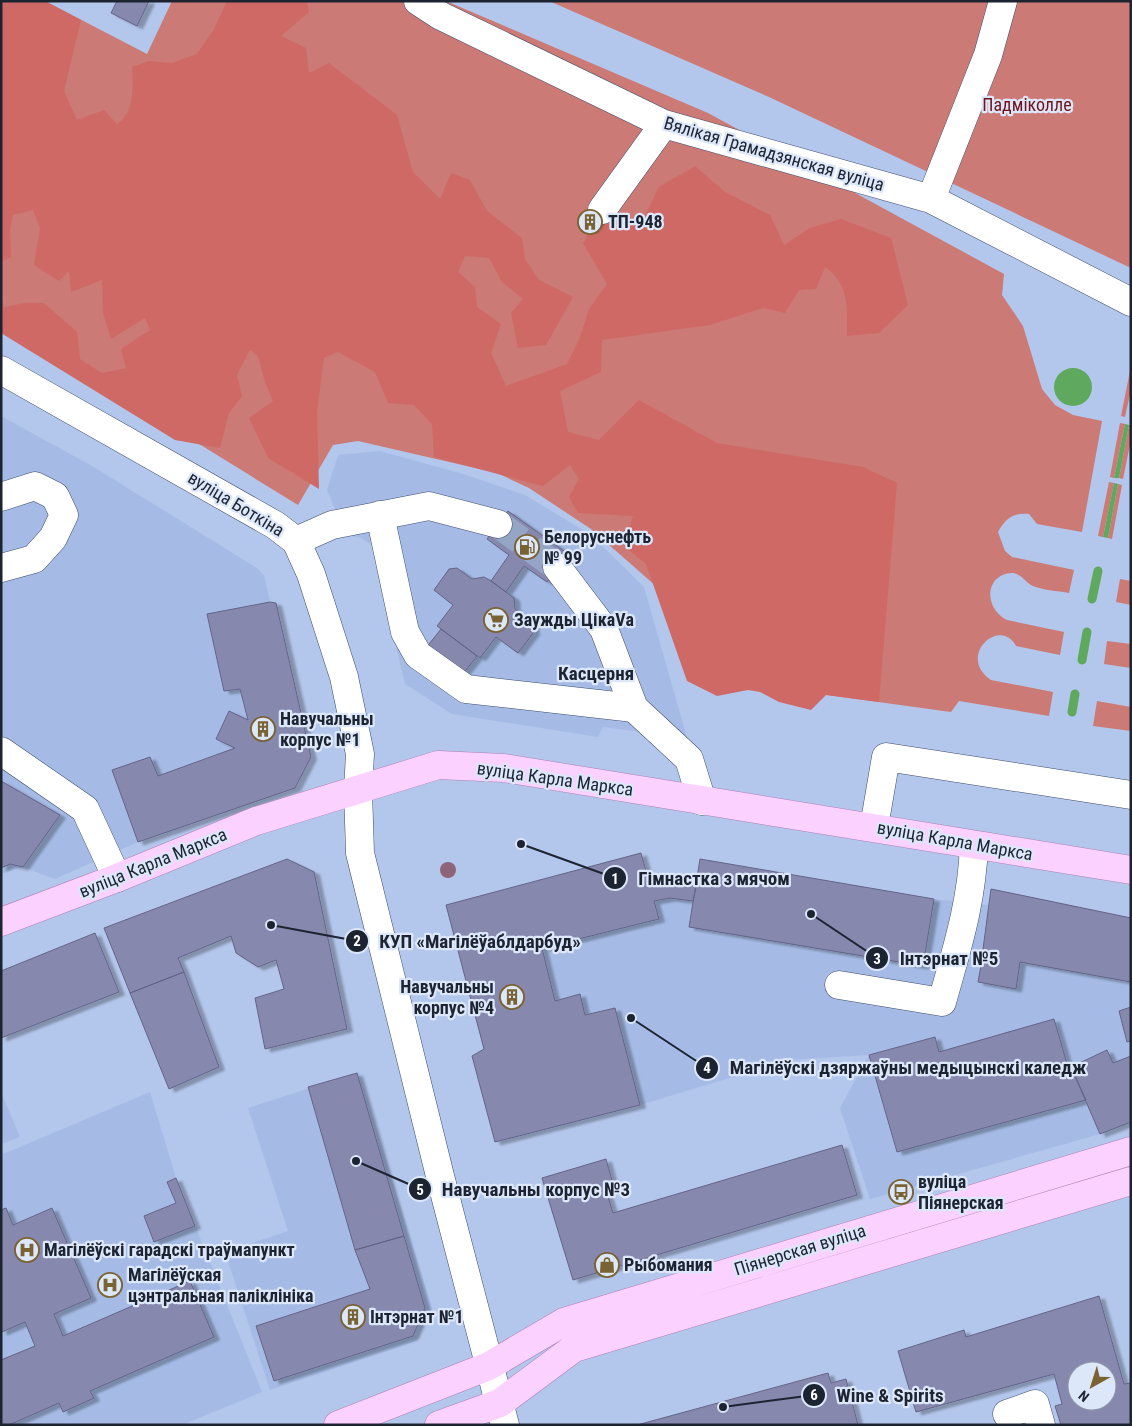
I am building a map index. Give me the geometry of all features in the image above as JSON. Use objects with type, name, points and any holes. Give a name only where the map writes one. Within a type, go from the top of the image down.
[{"type":"main road","name":"вуліца Карла Маркса","points":[[1,922],[117,878],[256,821],[438,765],[504,768],[1131,870]]},
{"type":"main road","name":"Піянерская вуліца","points":[[338,1425],[489,1366],[564,1322],[901,1219],[1131,1152]]},
{"type":"main road","name":"Піянерская вуліца","points":[[439,1425],[502,1414],[574,1348],[1131,1181]]},
{"type":"street","name":"Вялікая Грамадзянская вуліца","points":[[418,1],[440,16],[664,124],[931,199],[1131,302]]},
{"type":"street","points":[[931,199],[988,55],[1003,1]]},
{"type":"street","points":[[602,210],[664,124]]},
{"type":"street","name":"вуліца Боткіна","points":[[1,370],[275,525],[296,541],[311,574],[344,677],[360,754],[358,790],[360,853],[502,1414]]},
{"type":"street","points":[[1,496],[36,486],[55,496],[64,515],[53,538],[34,558],[1,568]]},
{"type":"street","points":[[296,541],[327,527],[429,506],[498,524]]},
{"type":"street","points":[[380,515],[405,632],[418,655],[466,689],[634,708]]},
{"type":"street","points":[[557,567],[604,629],[634,708],[689,759],[702,801]]},
{"type":"street","points":[[1,751],[85,809],[117,878]]},
{"type":"street","points":[[874,828],[886,757],[1131,795]]},
{"type":"street","points":[[839,985],[942,1002],[966,914],[973,876],[974,845]]},
{"type":"street","points":[[1007,1414],[1035,1404],[1040,1425]]},
{"type":"shaded area","points":[[1,1],[45,1],[81,20],[64,91],[77,120],[104,110],[117,124],[123,119],[130,106],[132,98],[132,67],[149,61],[172,63],[197,54],[214,29],[227,1],[307,1],[309,12],[281,36],[306,48],[309,73],[329,63],[397,115],[413,172],[440,199],[451,173],[470,180],[487,211],[522,238],[525,259],[539,280],[573,297],[546,345],[518,348],[511,313],[523,299],[502,282],[489,258],[465,256],[458,272],[475,287],[477,307],[501,324],[491,353],[506,386],[567,364],[579,340],[589,309],[607,284],[583,243],[600,216],[641,223],[659,187],[695,166],[725,192],[770,215],[784,245],[810,228],[841,219],[891,238],[908,305],[879,333],[847,336],[847,307],[843,289],[839,281],[825,267],[816,289],[799,290],[785,313],[763,308],[710,325],[602,340],[601,372],[560,391],[568,432],[599,440],[639,400],[717,443],[863,467],[897,483],[879,702],[826,695],[811,710],[779,702],[760,692],[748,690],[717,696],[687,681],[646,564],[624,546],[633,516],[578,513],[569,497],[579,479],[570,465],[543,486],[434,457],[432,424],[414,405],[388,403],[375,372],[338,352],[324,358],[317,411],[319,489],[268,458],[249,418],[273,401],[265,382],[258,356],[250,350],[237,375],[242,396],[229,413],[220,448],[175,440],[1,333],[1,296],[4,307],[25,303],[44,303],[77,332],[80,359],[102,373],[126,368],[121,349],[150,330],[145,318],[111,339],[103,313],[102,280],[71,292],[69,271],[59,281],[34,265],[40,228],[33,210],[13,215],[10,230],[11,257],[1,262]]},
{"type":"shaded area","points":[[1073,368],[1086,374],[1092,387],[1086,400],[1073,406],[1060,400],[1054,387],[1060,374]]},
{"type":"shaded area","points":[[1,416],[92,466],[257,568],[264,575],[270,602],[276,603],[311,757],[295,788],[138,842],[55,879],[23,867],[1,874]]},
{"type":"shaded area","points":[[1125,424],[1129,425],[1119,478],[1114,478]]},
{"type":"shaded area","points":[[380,451],[463,474],[525,495],[591,535],[644,587],[687,738],[603,727],[598,737],[452,714],[405,684],[373,546],[361,538],[346,535],[327,490],[338,455]]},
{"type":"shaded area","points":[[1114,483],[1118,484],[1108,538],[1103,537]]},
{"type":"shaded area","points":[[641,853],[649,882],[668,878],[696,882],[700,859],[934,899],[988,905],[991,889],[1131,918],[1131,1122],[1100,1134],[870,1199],[840,1108],[869,1055],[789,1060],[640,1105],[495,1142],[472,1056],[484,1049],[446,905]]},
{"type":"shaded area","points":[[359,1072],[432,1308],[417,1341],[270,1390],[225,1252],[288,1231],[248,1108]]},
{"type":"shaded area","points":[[1,1092],[20,1137],[1,1144]]},
{"type":"shaded area","name":"Магілёўская цэнтральная паліклініка","points":[[150,1092],[176,1178],[262,1392],[182,1425],[1,1425],[1,1155]]},
{"type":"green space","points":[[1,1],[45,1],[147,54],[172,1],[446,1],[708,113],[1004,274],[1002,295],[1023,326],[1042,389],[1055,405],[1073,415],[1102,421],[1082,532],[1037,524],[1029,514],[1018,514],[1010,517],[998,532],[1005,551],[1012,557],[1074,570],[1069,593],[1035,587],[1015,573],[1003,575],[996,579],[990,592],[994,608],[999,615],[1007,620],[1064,632],[1060,655],[1016,646],[1009,638],[1000,635],[992,637],[984,643],[979,651],[978,660],[981,670],[991,680],[1053,692],[1049,716],[959,701],[951,712],[696,677],[657,587],[591,529],[529,488],[497,473],[358,441],[333,445],[298,505],[1,322]]},
{"type":"green space","name":"Падміколле","points":[[549,1],[1131,1],[1131,268],[769,97]]},
{"type":"green space","points":[[1131,366],[1131,390],[1125,417],[1121,416]]},
{"type":"green space","points":[[1120,423],[1125,424],[1114,478],[1110,477]]},
{"type":"green space","points":[[1129,425],[1131,425],[1131,440],[1123,479],[1119,478]]},
{"type":"green space","points":[[1109,482],[1114,483],[1103,537],[1098,536]]},
{"type":"green space","points":[[1118,484],[1122,485],[1112,539],[1108,538]]},
{"type":"green space","points":[[1120,579],[1131,581],[1131,605],[1116,602]]},
{"type":"green space","points":[[1107,641],[1131,644],[1131,668],[1104,664]]},
{"type":"green space","points":[[1097,701],[1131,707],[1131,731],[1093,726]]},
{"type":"building","points":[[117,1],[149,1],[137,26],[111,13]]},
{"type":"building","name":"ТП-948","points":[[588,214],[598,222],[592,230],[582,223]]},
{"type":"building","points":[[508,511],[567,553],[547,582],[524,566],[506,592],[491,581],[509,555],[487,539]]},
{"type":"building","points":[[457,568],[472,579],[484,577],[491,581],[514,598],[515,609],[533,623],[534,632],[518,653],[496,637],[480,658],[437,626],[453,605],[434,590],[449,569]]},
{"type":"building","name":"Навучальны корпус №1","points":[[270,602],[276,603],[311,757],[295,788],[138,842],[112,770],[150,757],[158,776],[235,748],[216,739],[229,711],[248,720],[240,689],[224,691],[207,614]]},
{"type":"building","points":[[441,629],[477,656],[462,675],[426,648]]},
{"type":"building","points":[[1,781],[60,815],[23,867],[10,864],[1,868]]},
{"type":"building","name":"Навучальны корпус №4","points":[[641,853],[649,882],[668,878],[697,883],[693,901],[670,898],[654,901],[659,919],[542,948],[555,1001],[580,994],[585,1015],[615,1008],[640,1105],[495,1142],[472,1056],[484,1049],[446,905]]},
{"type":"building","points":[[287,859],[314,872],[347,1029],[265,1049],[255,998],[284,989],[276,960],[258,967],[236,953],[231,936],[178,958],[184,972],[130,993],[104,928]]},
{"type":"building","points":[[700,859],[934,899],[923,966],[689,927]]},
{"type":"building","points":[[991,889],[1131,918],[1131,982],[1020,962],[1016,989],[978,982]]},
{"type":"building","points":[[95,933],[119,992],[1,1038],[1,971]]},
{"type":"building","points":[[184,972],[219,1067],[169,1089],[130,993]]},
{"type":"building","points":[[1131,1007],[1131,1041],[1127,1042],[1119,1011]]},
{"type":"building","points":[[1054,1019],[1068,1067],[1071,1067],[1086,1100],[897,1152],[869,1055],[935,1037],[939,1052]]},
{"type":"building","points":[[1107,1050],[1113,1063],[1131,1056],[1131,1122],[1100,1134],[1071,1067]]},
{"type":"building","points":[[357,1073],[404,1236],[355,1250],[308,1087]]},
{"type":"building","points":[[842,1145],[857,1195],[573,1280],[542,1178],[606,1159],[613,1184],[605,1187],[613,1213]]},
{"type":"building","points":[[176,1178],[195,1226],[154,1242],[144,1216],[176,1203],[167,1182]]},
{"type":"building","points":[[6,1208],[13,1225],[52,1208],[91,1298],[54,1314],[63,1336],[190,1281],[214,1337],[90,1391],[94,1398],[63,1412],[59,1403],[9,1425],[1,1425],[1,1360],[35,1346],[25,1322],[2,1332],[1,1330],[1,1210]]},
{"type":"building","name":"Інтэрнат №1","points":[[404,1236],[425,1308],[413,1336],[274,1381],[256,1326],[370,1289],[355,1250]]},
{"type":"building","points":[[1099,1296],[1124,1384],[1131,1383],[1131,1425],[1061,1425],[1055,1406],[1062,1404],[1054,1374],[916,1412],[898,1351],[964,1330],[966,1337]]},
{"type":"building","points":[[828,1373],[831,1383],[846,1379],[858,1425],[637,1425]]},
{"type":"waterway","points":[[1092,599],[1098,571]]},
{"type":"waterway","points":[[1082,660],[1087,632]]},
{"type":"waterway","points":[[1072,712],[1075,694]]},
{"type":"tunnel","points":[[498,524],[557,567]]},
{"type":"place","name":"ТП-948","points":[[590,222]]},
{"type":"place","name":"Белоруснефть № 99","points":[[527,547]]},
{"type":"place","name":"Заужды ЦікаVа","points":[[496,620]]},
{"type":"place","name":"Навучальны корпус №1","points":[[263,729]]},
{"type":"place","name":"Гімнастка з мячом","points":[[521,844]]},
{"type":"place","name":"Інтэрнат №5","points":[[811,914]]},
{"type":"place","name":"КУП «Магілёўаблдарбуд»","points":[[271,925]]},
{"type":"place","name":"Навучальны корпус №4","points":[[512,997]]},
{"type":"place","name":"Магілёўскі дзяржаўны медыцынскі каледж","points":[[631,1018]]},
{"type":"place","name":"Навучальны корпус №3","points":[[356,1161]]},
{"type":"place","name":"вуліца Піянерская","points":[[901,1192]]},
{"type":"place","name":"Магілёўскі гарадскі траўмапункт","points":[[27,1250]]},
{"type":"place","name":"Рыбомания","points":[[607,1265]]},
{"type":"place","name":"Магілёўская цэнтральная паліклініка","points":[[110,1285]]},
{"type":"place","name":"Інтэрнат №1","points":[[353,1317]]},
{"type":"place","name":"Wine & Spirits","points":[[723,1407]]},
{"type":"district","name":"Касцерня","points":[[596,673]]}]
